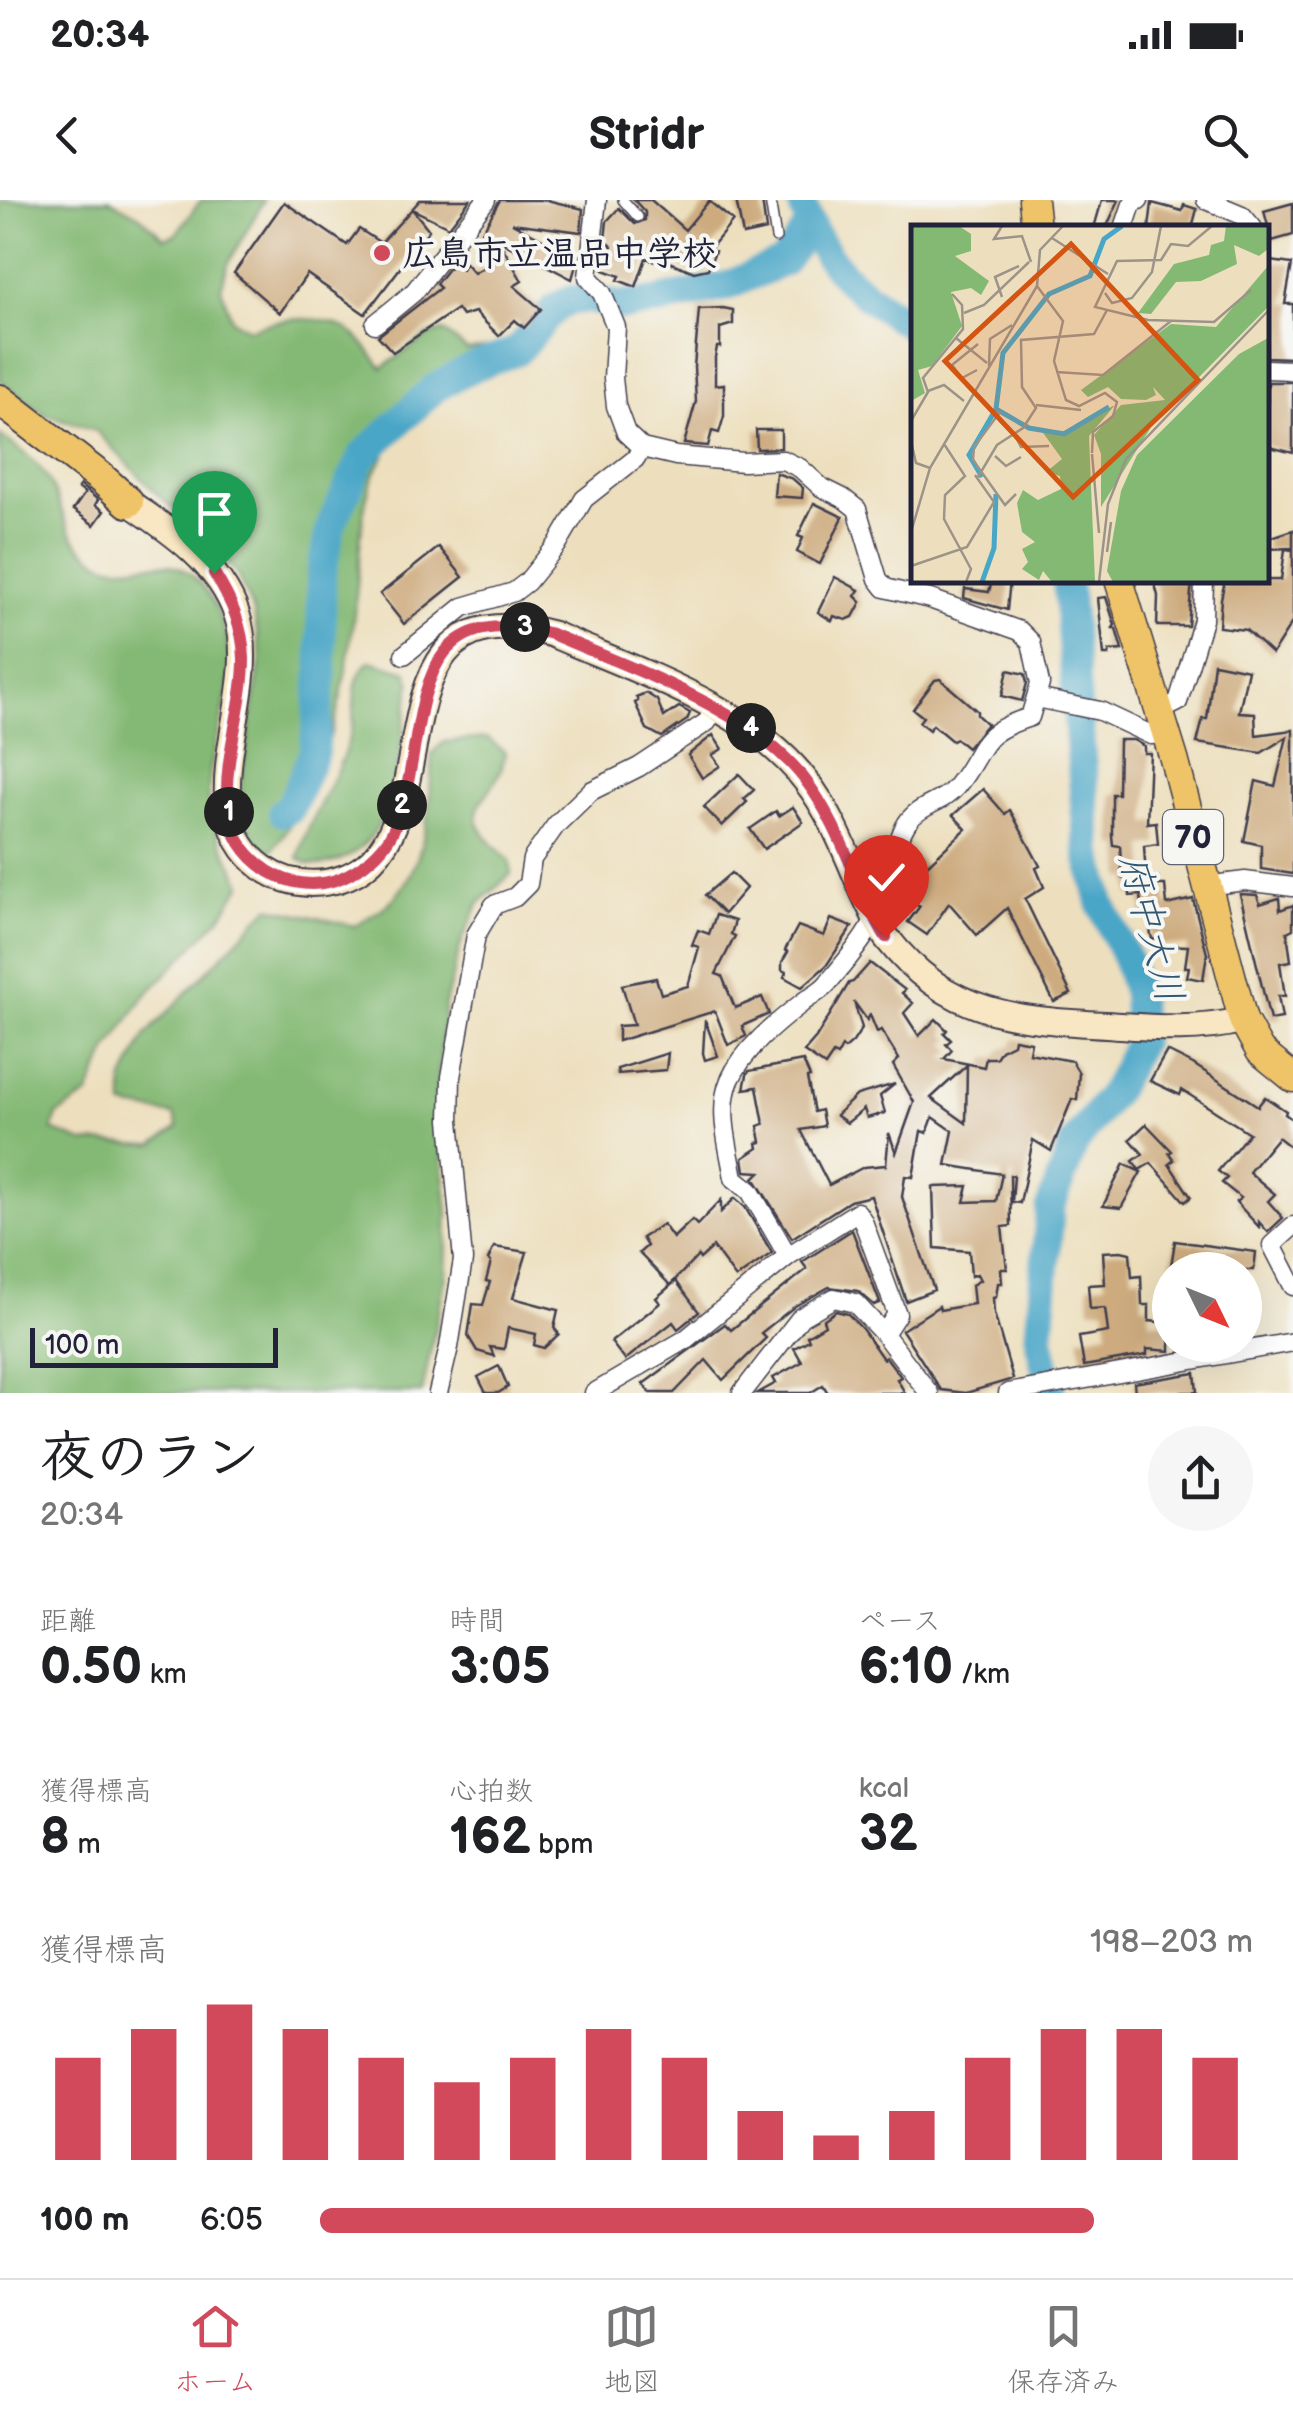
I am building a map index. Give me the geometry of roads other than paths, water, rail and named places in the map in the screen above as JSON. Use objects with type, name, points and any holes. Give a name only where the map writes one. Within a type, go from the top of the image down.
[{"type":"highway","points":[[0,400],[128,502]]},
{"type":"highway","points":[[0,418],[94,486],[128,502]]},
{"type":"main road","points":[[1033,200],[1036,225]]},
{"type":"main road","name":"70","points":[[1120,582],[1163,722],[1243,1020],[1260,1051],[1293,1078]]},
{"type":"street","points":[[375,324],[414,292],[486,200]]},
{"type":"street","points":[[1125,225],[1132,204],[1139,200]]},
{"type":"street","points":[[1206,200],[1242,214],[1251,225]]},
{"type":"street","points":[[591,201],[588,277],[602,293],[616,326],[613,378],[616,406],[626,433],[642,448],[676,456],[743,462],[783,460],[800,468],[856,510],[878,579],[885,588],[930,599],[1020,631],[1031,642],[1040,684],[1040,699],[1030,717],[998,728],[984,742],[954,791],[923,806],[907,823],[895,852],[889,888],[875,919],[824,988],[802,1002],[740,1060],[727,1085],[724,1122],[734,1178],[750,1191],[788,1256]]},
{"type":"street","points":[[1268,369],[1293,370]]},
{"type":"street","points":[[128,502],[214,573],[236,613],[243,646],[243,682],[226,790],[240,844],[259,865],[291,881],[332,882],[355,872],[391,836],[404,800],[424,690],[450,648],[463,606],[514,592],[527,582],[557,546],[584,499],[635,459],[642,448]]},
{"type":"street","points":[[1040,699],[1100,711],[1151,735],[1178,702],[1203,620],[1204,582]]},
{"type":"street","points":[[404,655],[459,626],[527,627],[552,634],[746,724],[780,750],[808,783],[875,919],[902,957],[919,974],[958,999],[1007,1016],[1101,1024],[1196,1030],[1243,1020]]},
{"type":"street","points":[[438,1393],[462,1271],[450,1120],[451,1077],[476,935],[494,905],[515,897],[528,884],[532,859],[556,825],[591,791],[652,758],[706,722],[714,708]]},
{"type":"street","points":[[1205,886],[1245,880],[1293,887]]},
{"type":"street","points":[[594,1393],[686,1339],[788,1256],[857,1212],[864,1221],[897,1314],[884,1334]]},
{"type":"street","points":[[1293,1226],[1272,1245],[1293,1286]]},
{"type":"street","points":[[742,1393],[801,1317],[834,1298],[855,1303],[929,1393]]},
{"type":"street","points":[[1016,1390],[1293,1342]]},
{"type":"lane","points":[[623,200],[638,217]]},
{"type":"lane","points":[[770,200],[776,238]]},
{"type":"waterway","name":"府中大川","points":[[801,200],[820,244],[844,275],[911,326]]},
{"type":"waterway","points":[[283,812],[290,808],[314,752],[322,673],[321,575],[331,525],[364,454],[436,387],[517,351],[555,308],[571,300],[589,299],[621,306],[655,302],[727,286],[783,262],[810,226]]},
{"type":"waterway","name":"府中大川","points":[[1051,1393],[1039,1338],[1050,1208],[1074,1144],[1116,1088],[1139,1042],[1137,994],[1101,903],[1089,855],[1067,582]]},
{"type":"place","name":"広島市立温品中学校","points":[[382,253]]}]
